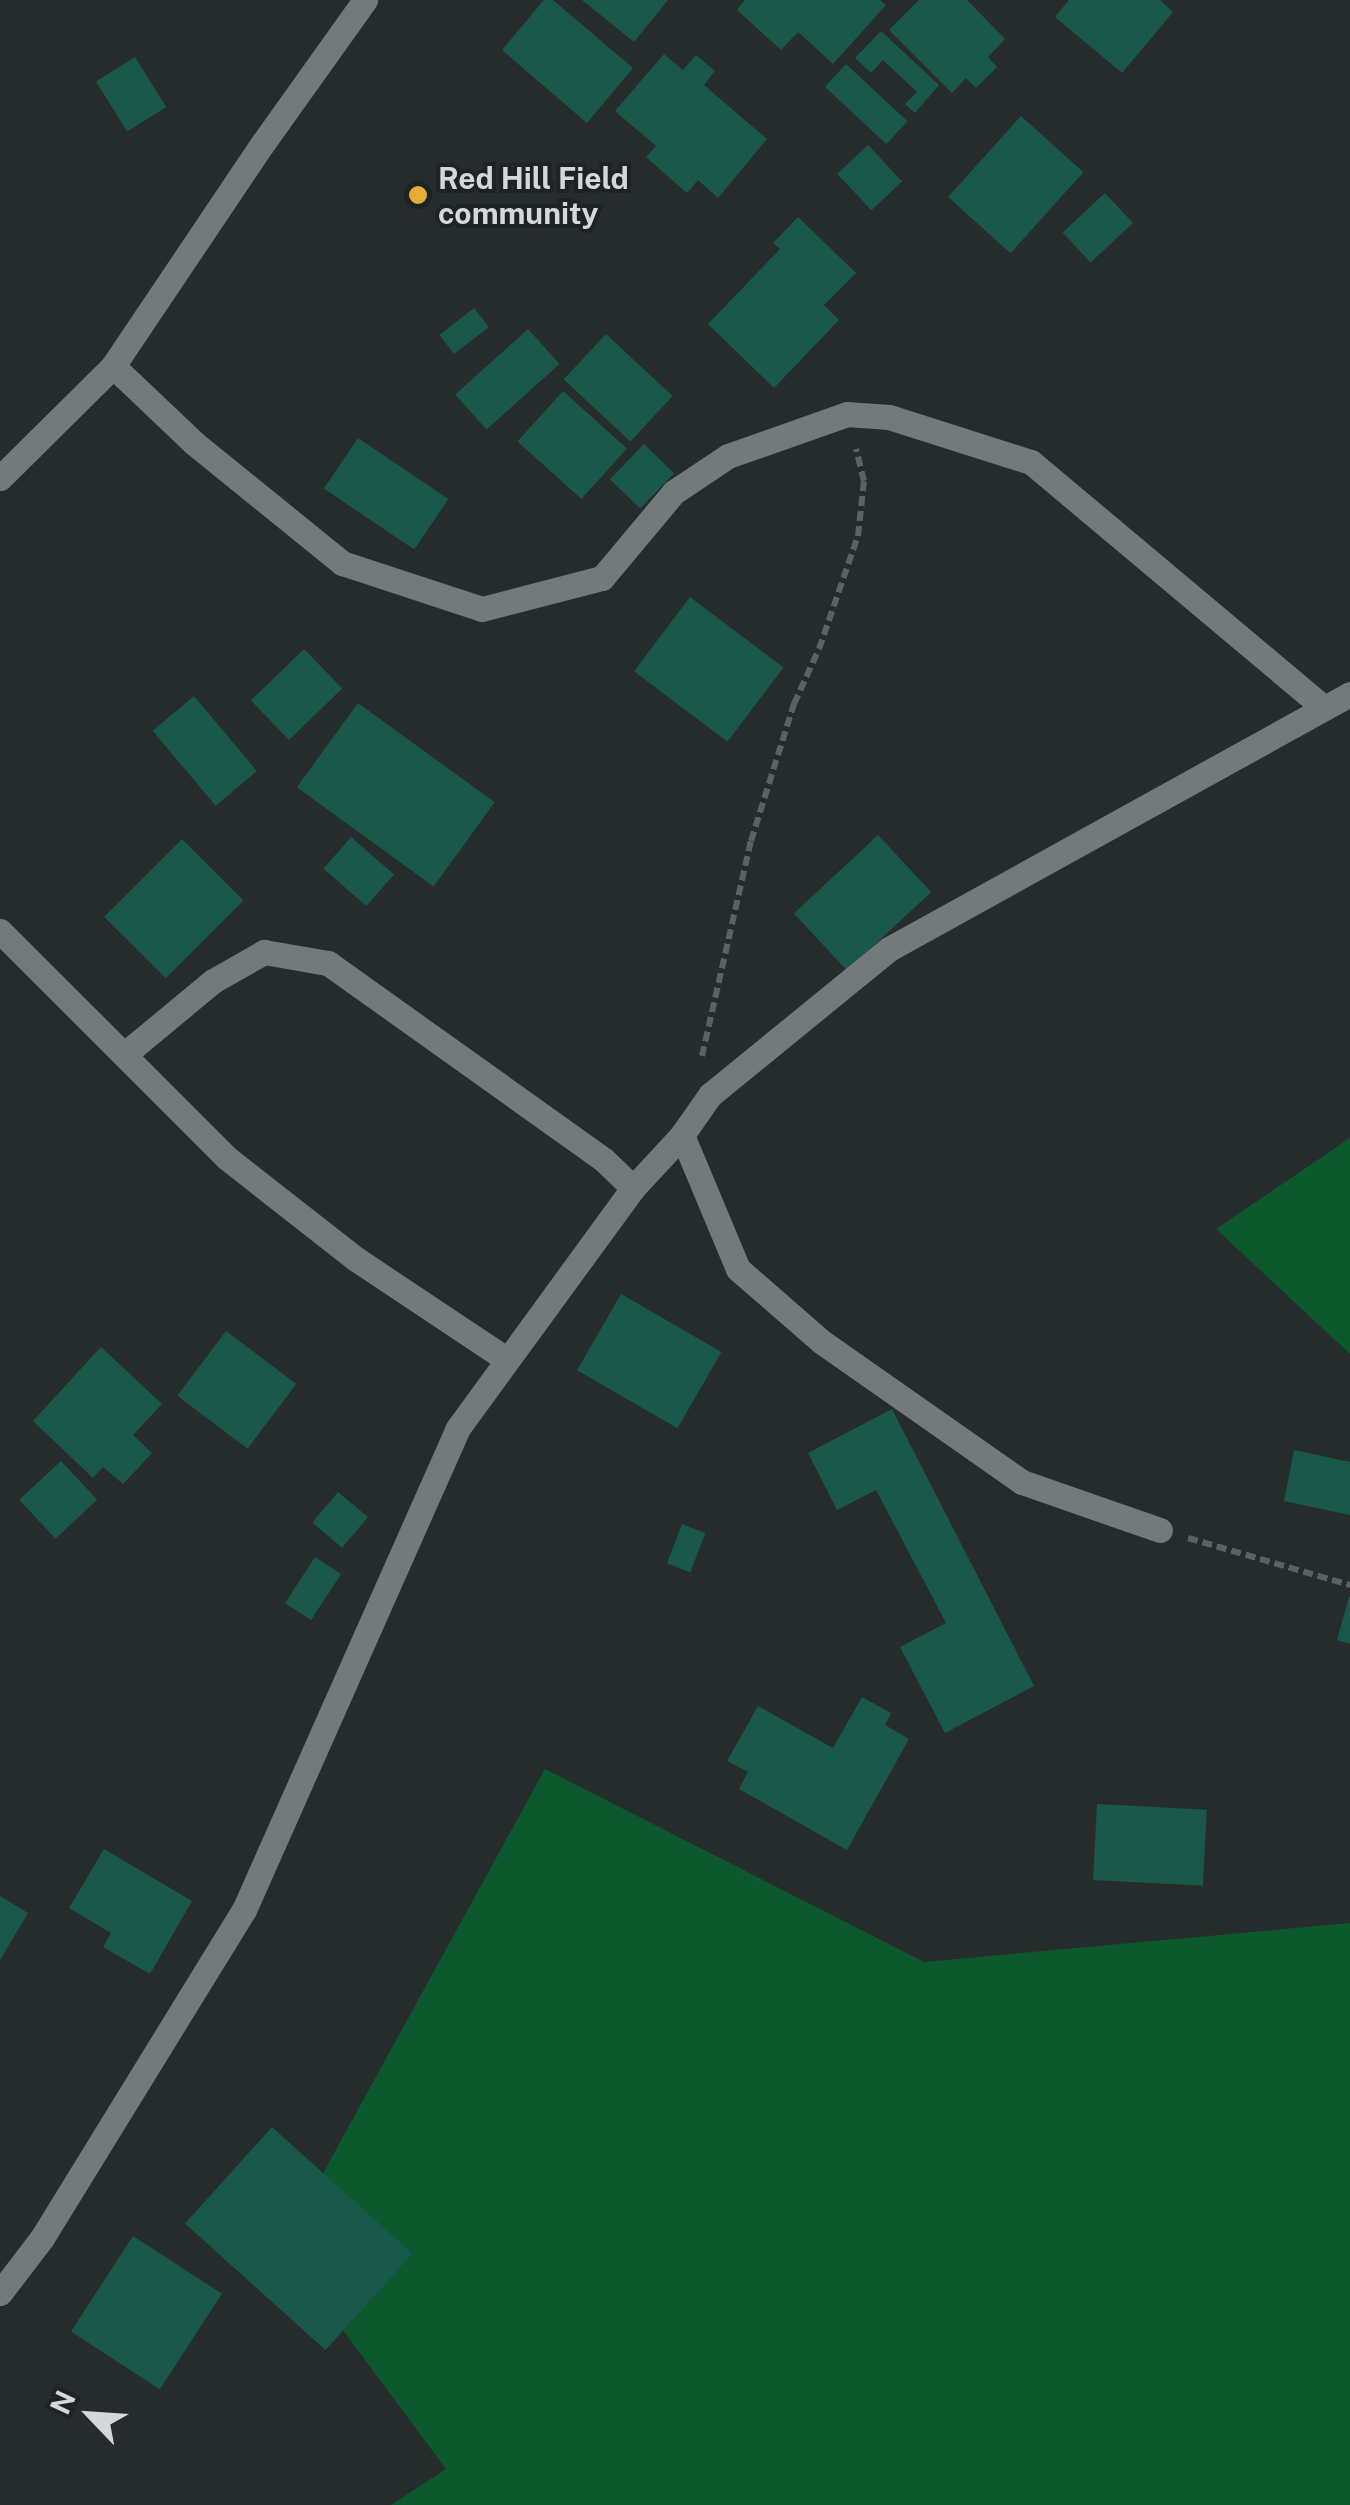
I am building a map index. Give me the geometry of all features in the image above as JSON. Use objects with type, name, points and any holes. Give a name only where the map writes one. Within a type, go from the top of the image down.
[{"type":"street","points":[[0,478],[113,366],[263,142],[365,0]]},
{"type":"street","points":[[113,366],[194,443],[342,564],[482,610],[602,578],[674,492],[728,456],[847,414],[889,416],[1031,462],[1322,706]]},
{"type":"street","points":[[0,2293],[42,2238],[244,1910],[458,1428],[633,1188],[682,1135],[710,1094],[889,949],[1322,706],[1350,694]]},
{"type":"street","points":[[0,931],[227,1158],[356,1259],[506,1358]]},
{"type":"street","points":[[126,1053],[212,981],[264,952],[328,963],[604,1160],[633,1188]]},
{"type":"street","points":[[682,1135],[738,1268],[822,1342],[1022,1482],[1160,1530]]},
{"type":"path","points":[[700,1063],[751,841],[794,704],[819,649],[858,536],[864,481],[847,414]]},
{"type":"path","points":[[1160,1530],[1350,1585]]},
{"type":"green space","points":[[1350,1138],[1350,1354],[1216,1229]]},
{"type":"green space","points":[[545,1769],[924,1962],[1350,1923],[1350,2505],[391,2505],[446,2469],[282,2248]]},
{"type":"building","points":[[544,0],[553,0],[633,68],[587,123],[502,50]]},
{"type":"building","points":[[582,0],[668,0],[634,42]]},
{"type":"building","points":[[745,0],[880,0],[886,5],[833,64],[798,32],[781,50],[737,10]]},
{"type":"building","points":[[919,0],[967,0],[1005,39],[988,57],[997,67],[976,88],[966,78],[952,93],[889,30]]},
{"type":"building","points":[[1069,0],[1160,0],[1173,12],[1122,73],[1055,17]]},
{"type":"building","points":[[881,31],[939,85],[915,113],[905,104],[917,92],[883,60],[871,73],[855,58]]},
{"type":"building","points":[[664,54],[683,70],[696,55],[715,71],[704,85],[767,139],[718,198],[698,180],[687,193],[646,157],[656,146],[615,111]]},
{"type":"building","points":[[135,57],[166,107],[127,131],[96,81]]},
{"type":"building","points":[[846,64],[907,121],[886,144],[825,87]]},
{"type":"building","points":[[1021,116],[1083,172],[1010,253],[948,197]]},
{"type":"building","points":[[868,145],[902,182],[871,210],[837,174]]},
{"type":"building","points":[[1105,193],[1133,223],[1091,263],[1063,233]]},
{"type":"building","points":[[798,217],[856,273],[824,305],[839,320],[774,388],[708,324],[780,249],[773,243]]},
{"type":"building","points":[[474,308],[489,327],[454,354],[439,335]]},
{"type":"building","points":[[528,329],[559,364],[487,430],[455,395]]},
{"type":"building","points":[[606,334],[673,396],[630,441],[564,379]]},
{"type":"building","points":[[563,391],[627,449],[581,499],[517,442]]},
{"type":"building","points":[[358,438],[448,499],[414,550],[324,489]]},
{"type":"building","points":[[644,444],[674,473],[640,508],[610,479]]},
{"type":"building","points":[[690,597],[783,667],[727,742],[634,671]]},
{"type":"building","points":[[304,649],[342,689],[289,740],[251,700]]},
{"type":"building","points":[[194,696],[257,771],[216,806],[153,731]]},
{"type":"building","points":[[358,703],[495,802],[434,886],[297,787]]},
{"type":"building","points":[[878,835],[931,892],[847,970],[794,913]]},
{"type":"building","points":[[351,837],[394,874],[366,906],[323,869]]},
{"type":"building","points":[[182,839],[244,901],[166,978],[104,917]]},
{"type":"building","points":[[621,1294],[721,1352],[677,1428],[577,1370]]},
{"type":"building","points":[[226,1331],[296,1384],[248,1449],[177,1396]]},
{"type":"building","points":[[101,1347],[162,1404],[133,1435],[152,1453],[123,1484],[103,1467],[93,1478],[33,1421]]},
{"type":"building","points":[[892,1409],[1034,1686],[945,1733],[900,1647],[946,1623],[876,1490],[837,1510],[808,1453]]},
{"type":"building","points":[[1294,1450],[1350,1462],[1350,1515],[1284,1501]]},
{"type":"building","points":[[61,1461],[97,1500],[55,1539],[19,1500]]},
{"type":"building","points":[[338,1492],[368,1517],[342,1548],[312,1523]]},
{"type":"building","points":[[682,1524],[705,1533],[690,1572],[667,1563]]},
{"type":"building","points":[[315,1557],[341,1574],[311,1620],[285,1603]]},
{"type":"building","points":[[1350,1597],[1350,1644],[1337,1640]]},
{"type":"building","points":[[862,1697],[891,1713],[885,1725],[909,1739],[847,1850],[739,1789],[748,1772],[727,1761],[758,1706],[833,1748]]},
{"type":"building","points":[[1097,1804],[1207,1810],[1203,1886],[1093,1880]]},
{"type":"building","points":[[104,1849],[192,1901],[150,1974],[103,1947],[111,1933],[69,1908]]},
{"type":"building","points":[[0,1896],[28,1913],[0,1960]]},
{"type":"building","points":[[272,2127],[412,2253],[325,2350],[185,2224]]},
{"type":"building","points":[[133,2236],[222,2294],[160,2389],[71,2332]]},
{"type":"place","name":"Red Hill Field community","points":[[418,195]]}]
